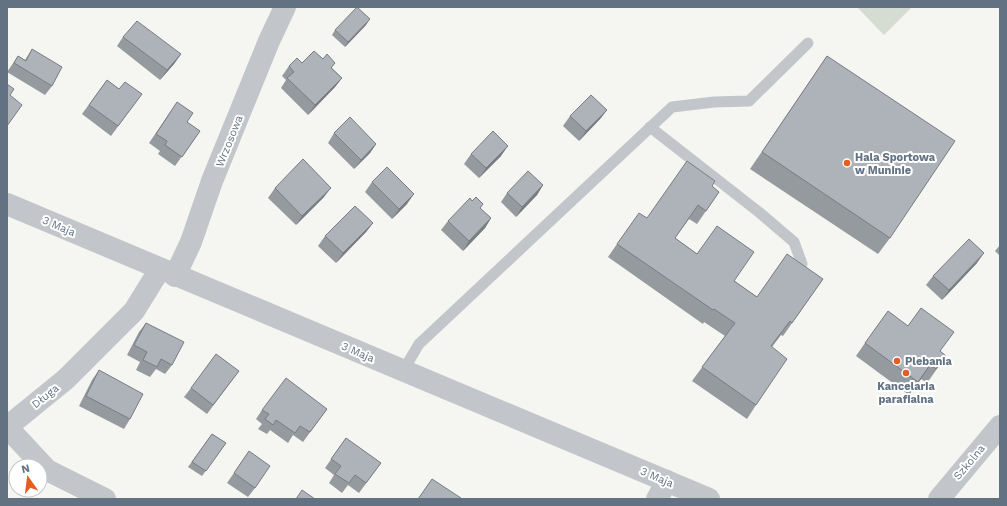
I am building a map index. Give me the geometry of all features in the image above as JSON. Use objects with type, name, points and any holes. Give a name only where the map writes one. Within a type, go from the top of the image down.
[{"type":"street","name":"Wrzosowa","points":[[167,272],[190,242],[212,181],[269,41],[285,7]]},
{"type":"street","name":"3 Maja","points":[[7,204],[403,371],[662,490],[709,499]]},
{"type":"street","name":"Długa","points":[[105,499],[47,470],[7,427],[66,379],[134,311],[167,272]]},
{"type":"street","name":"Szkolna","points":[[939,499],[1000,426]]},
{"type":"lane","points":[[403,371],[419,344],[672,107],[714,102],[749,101],[808,43]]},
{"type":"lane","points":[[650,127],[760,213],[794,242],[802,264]]},
{"type":"shaded area","points":[[857,7],[912,7],[884,35]]},
{"type":"building","points":[[357,7],[370,19],[348,42],[335,30]]},
{"type":"building","points":[[137,21],[181,54],[167,70],[123,37]]},
{"type":"building","points":[[32,49],[62,67],[52,86],[14,63],[18,56],[26,61]]},
{"type":"building","points":[[314,51],[323,59],[327,54],[335,63],[331,68],[342,78],[315,105],[287,78],[294,72],[289,66],[297,58],[302,63]]},
{"type":"building","name":"Hala Sportowa w Muninie","points":[[827,56],[955,141],[890,238],[762,152]]},
{"type":"building","points":[[107,80],[119,89],[125,82],[142,94],[118,126],[89,105]]},
{"type":"building","points":[[7,84],[14,89],[10,95],[22,105],[7,126]]},
{"type":"building","points":[[591,95],[607,110],[586,131],[570,116]]},
{"type":"building","points":[[177,102],[193,113],[187,122],[200,131],[182,157],[165,145],[167,141],[156,134]]},
{"type":"building","points":[[350,117],[376,144],[361,160],[334,133]]},
{"type":"building","points":[[493,131],[508,146],[486,168],[471,154]]},
{"type":"building","points":[[303,159],[331,188],[302,216],[275,188]]},
{"type":"building","points":[[687,161],[715,181],[712,186],[719,192],[706,211],[698,205],[675,238],[697,254],[717,226],[754,252],[734,281],[757,297],[787,254],[823,279],[792,323],[790,321],[771,346],[787,359],[756,405],[702,367],[735,323],[714,309],[713,310],[617,244],[639,213],[647,218]]},
{"type":"building","points":[[387,167],[414,194],[399,209],[372,182]]},
{"type":"building","points":[[528,171],[543,185],[522,207],[507,193]]},
{"type":"building","points":[[476,197],[483,204],[480,208],[491,218],[469,241],[448,221],[470,198],[472,201]]},
{"type":"building","points":[[355,206],[373,223],[343,253],[325,236]]},
{"type":"building","points":[[969,239],[984,253],[949,290],[933,276]]},
{"type":"building","name":"Plebania","points":[[921,308],[954,332],[940,351],[946,356],[936,369],[930,365],[918,382],[865,343],[888,311],[908,326]]},
{"type":"building","points":[[146,323],[184,342],[172,365],[161,359],[157,367],[143,360],[147,352],[134,345]]},
{"type":"building","points":[[216,354],[239,371],[213,405],[191,388]]},
{"type":"building","points":[[99,370],[143,394],[130,419],[86,396]]},
{"type":"building","points":[[286,378],[327,409],[310,432],[300,426],[295,433],[276,420],[273,425],[265,419],[269,414],[262,410]]},
{"type":"building","points":[[212,434],[226,443],[206,471],[192,462]]},
{"type":"building","points":[[346,438],[381,463],[366,483],[355,475],[349,483],[335,474],[341,466],[331,459]]},
{"type":"building","points":[[249,451],[270,466],[255,488],[234,473]]},
{"type":"building","points":[[432,479],[461,498],[461,499],[418,499]]},
{"type":"building","points":[[302,490],[315,499],[296,499]]},
{"type":"place","name":"Hala Sportowa w Muninie","points":[[847,163]]},
{"type":"place","name":"Plebania","points":[[897,361]]},
{"type":"place","name":"Kancelaria parafialna","points":[[906,373]]}]
